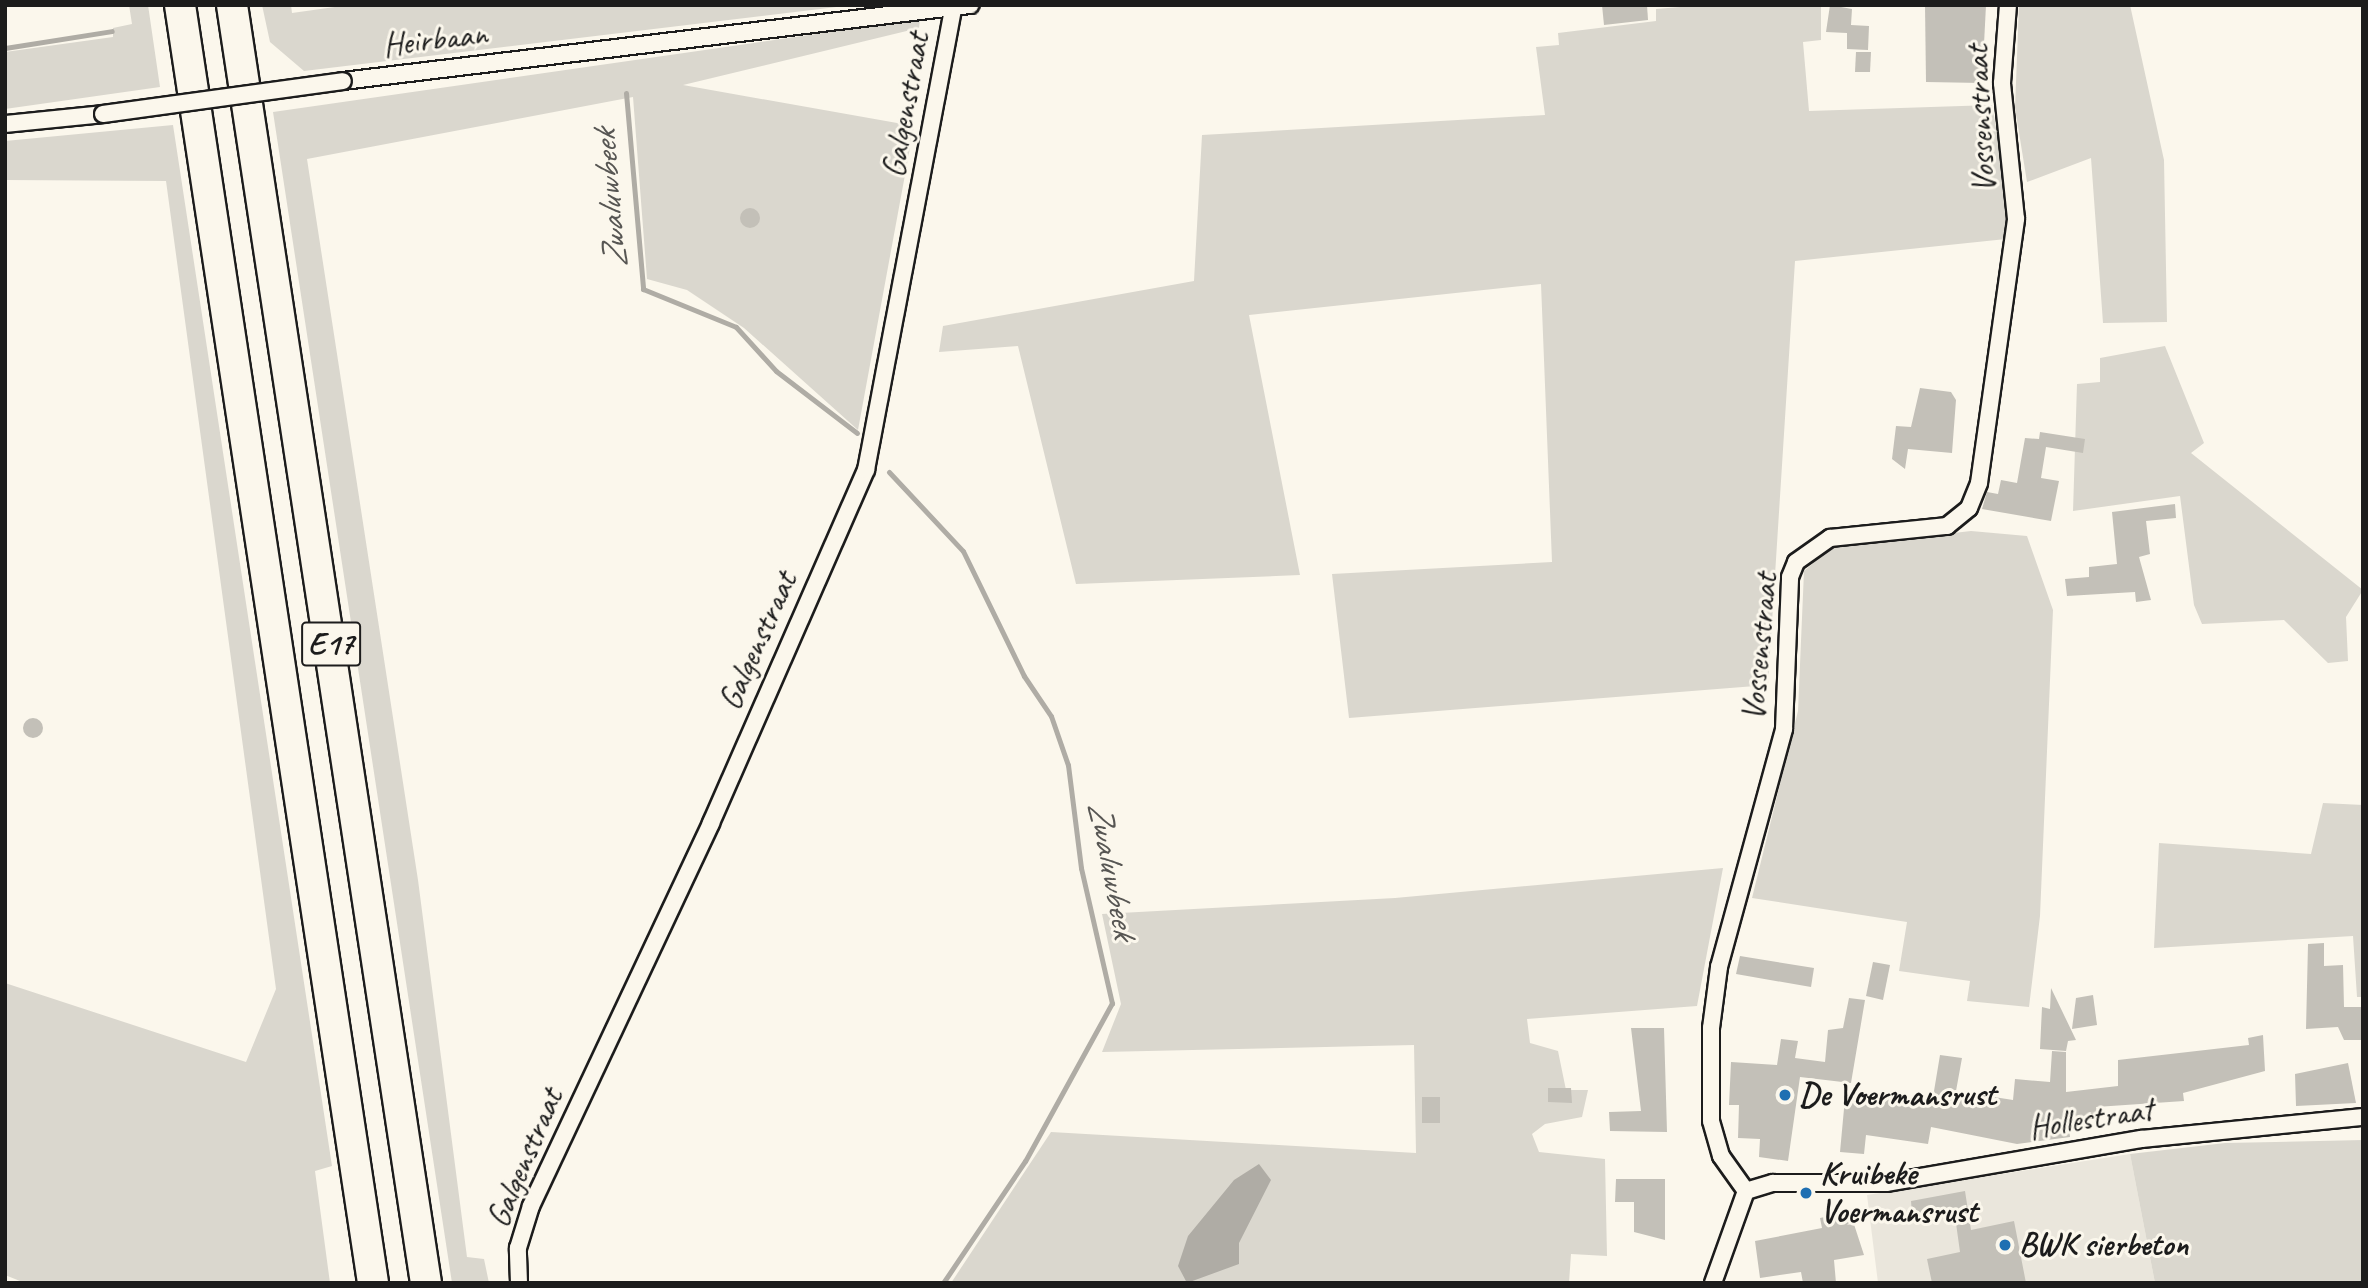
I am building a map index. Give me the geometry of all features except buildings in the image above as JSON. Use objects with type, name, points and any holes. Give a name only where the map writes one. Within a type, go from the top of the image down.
[{"type":"highway","name":"E17","points":[[180,5],[373,1283]]},
{"type":"highway","name":"E17","points":[[232,5],[426,1283]]},
{"type":"street","name":"Galgenstraat","points":[[519,1283],[518,1248],[531,1206],[711,823],[866,470],[954,7],[970,5]]},
{"type":"street","name":"Vossenstraat","points":[[1746,1191],[1721,1156],[1712,1121],[1711,1028],[1719,967],[1784,729],[1790,577],[1796,562],[1830,538],[1947,526],[1969,508],[1979,483],[2016,219],[2002,83],[2008,5]]},
{"type":"street","name":"Heirbaan","points":[[5,124],[954,7]]},
{"type":"street","name":"Hollestraat","points":[[1746,1191],[1773,1182],[1886,1183],[2142,1139],[2363,1118]]},
{"type":"street","points":[[1713,1283],[1746,1191]]},
{"type":"shaded area","points":[[129,5],[148,5],[160,87],[5,109],[5,52],[113,37],[113,28],[132,24]]},
{"type":"shaded area","points":[[262,5],[291,5],[292,13],[349,5],[853,5],[304,71],[270,42]]},
{"type":"shaded area","points":[[1704,5],[1821,5],[1821,40],[1803,42],[1809,111],[1992,105],[2005,179],[2006,239],[1795,261],[1768,685],[1349,718],[1332,574],[1552,562],[1541,284],[1249,315],[1300,575],[1076,584],[1018,346],[939,352],[943,326],[1194,281],[1202,135],[1545,115],[1536,47],[1559,45],[1558,33],[1656,21],[1656,9]]},
{"type":"shaded area","points":[[2019,5],[2130,5],[2164,160],[2167,322],[2103,323],[2091,158],[2027,182],[2015,108]]},
{"type":"shaded area","points":[[920,19],[919,28],[683,85],[914,126],[858,430],[744,328],[687,290],[647,279],[633,97],[307,159],[418,880],[467,1257],[484,1259],[489,1283],[452,1283],[273,112]]},
{"type":"shaded area","points":[[173,125],[332,1166],[315,1171],[330,1283],[25,1283],[5,1275],[5,983],[246,1062],[276,989],[166,181],[5,180],[5,141]]},
{"type":"shaded area","points":[[2165,346],[2204,443],[2191,453],[2363,590],[2346,617],[2348,661],[2328,663],[2284,620],[2202,624],[2194,605],[2180,496],[2073,511],[2077,384],[2100,382],[2100,358]]},
{"type":"shaded area","points":[[1971,531],[2027,536],[2053,610],[2040,916],[2029,1007],[1967,1001],[1970,981],[1899,971],[1907,922],[1752,898],[1798,711],[1804,571],[1832,547]]},
{"type":"shaded area","points":[[2323,803],[2363,805],[2363,997],[2357,997],[2353,936],[2154,948],[2159,843],[2311,854]]},
{"type":"shaded area","points":[[1723,868],[1697,1006],[1527,1019],[1530,1043],[1558,1051],[1566,1090],[1588,1090],[1582,1117],[1545,1124],[1532,1134],[1539,1152],[1605,1159],[1607,1256],[1571,1254],[1569,1283],[951,1283],[1051,1132],[1416,1153],[1414,1045],[1102,1052],[1121,1004],[1102,914],[1395,898]]},
{"type":"shaded area","points":[[2363,1140],[2363,1283],[2155,1283],[2130,1154],[2225,1143]]},
{"type":"shaded area","points":[[2130,1154],[2155,1283],[1878,1283],[1867,1195]]},
{"type":"shaded area","points":[[1259,1164],[1271,1180],[1239,1243],[1239,1264],[1187,1283],[1178,1266],[1188,1236],[1234,1180]]},
{"type":"waterway","points":[[5,48],[112,31]]},
{"type":"waterway","name":"Zwaluwbeek","points":[[626,93],[643,289],[736,327],[776,371],[857,433]]},
{"type":"waterway","name":"Zwaluwbeek","points":[[889,472],[963,551],[1024,676],[1051,716],[1068,765],[1081,868],[1112,1003],[1025,1161],[943,1283]]},
{"type":"place","name":"De Voermansrust","points":[[1785,1095]]},
{"type":"place","name":"Kruibeke Voermansrust","points":[[1806,1193]]},
{"type":"place","name":"BWK sierbeton","points":[[2005,1245]]}]
